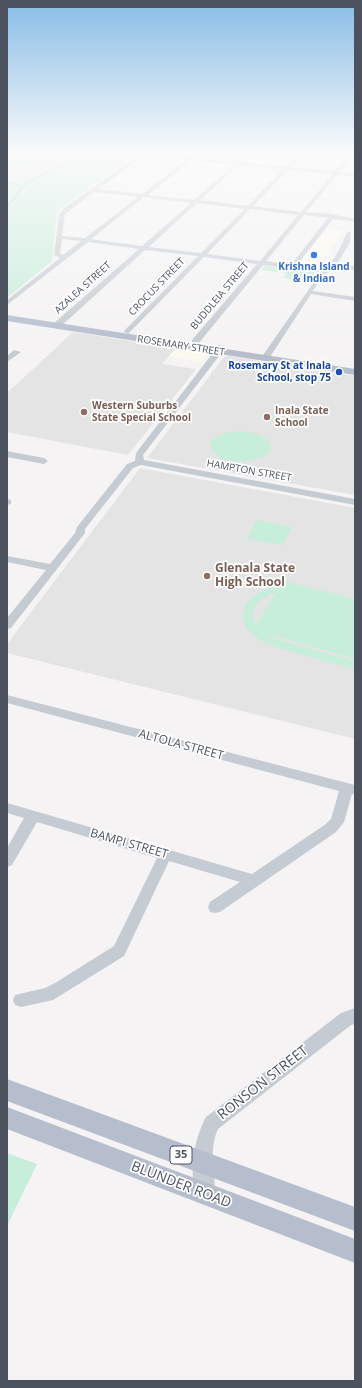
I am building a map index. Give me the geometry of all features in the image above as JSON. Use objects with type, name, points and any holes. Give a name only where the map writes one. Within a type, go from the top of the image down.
[{"type":"main road","name":"ROSEMARY STREET","points":[[7,313],[58,324],[266,356],[355,372]]},
{"type":"main road","name":"ROSEMARY STREET","points":[[7,318],[128,332],[195,342],[220,349]]},
{"type":"main road","name":"ROSEMARY STREET","points":[[266,356],[355,366]]},
{"type":"main road","name":"35","points":[[7,1090],[355,1218]]},
{"type":"main road","name":"BLUNDER ROAD","points":[[7,1118],[355,1251]]},
{"type":"street","points":[[62,218],[58,255],[67,256]]},
{"type":"street","points":[[7,303],[115,218]]},
{"type":"street","name":"AZALEA STREET","points":[[58,324],[176,218]]},
{"type":"street","name":"CROCUS STREET","points":[[128,332],[238,218]]},
{"type":"street","name":"BUDDLEIA STREET","points":[[195,342],[298,218]]},
{"type":"street","points":[[292,267],[331,218]]},
{"type":"street","points":[[342,218],[354,220]]},
{"type":"street","points":[[266,356],[318,279],[324,271],[332,265],[347,242],[351,231],[333,250]]},
{"type":"street","points":[[60,237],[324,271]]},
{"type":"street","points":[[340,241],[355,243]]},
{"type":"street","points":[[324,271],[326,262]]},
{"type":"street","points":[[332,265],[355,268]]},
{"type":"street","points":[[309,292],[355,299]]},
{"type":"street","points":[[7,625],[80,533],[80,529],[130,466],[140,462],[139,455],[220,349]]},
{"type":"street","points":[[7,360],[17,352]]},
{"type":"street","points":[[7,454],[44,461]]},
{"type":"street","name":"HAMPTON STREET","points":[[140,462],[355,502]]},
{"type":"street","points":[[7,559],[51,568]]},
{"type":"street","name":"ALTOLA STREET","points":[[7,699],[351,789]]},
{"type":"street","points":[[215,907],[252,880],[319,838],[331,828],[337,822],[351,789]]},
{"type":"street","name":"BAMPI STREET","points":[[7,808],[252,880]]},
{"type":"street","points":[[7,861],[33,816]]},
{"type":"street","points":[[21,1000],[46,995],[61,988],[119,951],[165,854]]},
{"type":"street","name":"RONSON STREET","points":[[205,1194],[202,1163],[207,1131],[215,1120],[348,1018],[355,1016]]},
{"type":"shaded area","points":[[325,228],[343,230],[317,268],[297,266]]},
{"type":"shaded area","name":"Western Suburbs State Special School","points":[[73,332],[176,348],[162,364],[196,369],[128,455],[7,432],[7,393]]},
{"type":"shaded area","points":[[176,348],[207,353],[202,362],[168,356]]},
{"type":"shaded area","name":"Inala State School","points":[[229,356],[355,376],[355,495],[147,458],[224,357]]},
{"type":"shaded area","name":"Glenala State High School","points":[[140,468],[355,508],[355,739],[7,653],[7,644]]},
{"type":"green space","points":[[7,218],[57,218],[52,261],[7,298]]},
{"type":"green space","points":[[264,266],[315,272],[309,282],[283,278],[286,273],[261,270]]},
{"type":"green space","points":[[240,431],[263,436],[271,447],[269,453],[263,457],[255,459],[236,461],[219,457],[213,452],[210,445],[215,438],[222,434]]},
{"type":"green space","points":[[257,520],[292,527],[283,545],[247,539]]},
{"type":"green space","points":[[284,581],[355,599],[355,659],[265,633],[282,641],[355,661],[355,669],[289,651],[254,636],[247,628],[243,618],[245,607],[251,598],[260,592],[281,585]],"holes":[[[276,593],[256,625],[253,614],[257,604],[265,597]]]},
{"type":"green space","points":[[7,1153],[37,1164],[7,1226]]},
{"type":"place","name":"Krishna Island & Indian","points":[[314,255]]},
{"type":"place","name":"Rosemary St at Inala School, stop 75","points":[[339,372]]},
{"type":"place","name":"Western Suburbs State Special School","points":[[84,412]]},
{"type":"place","name":"Inala State School","points":[[267,417]]},
{"type":"place","name":"Glenala State High School","points":[[207,576]]}]
